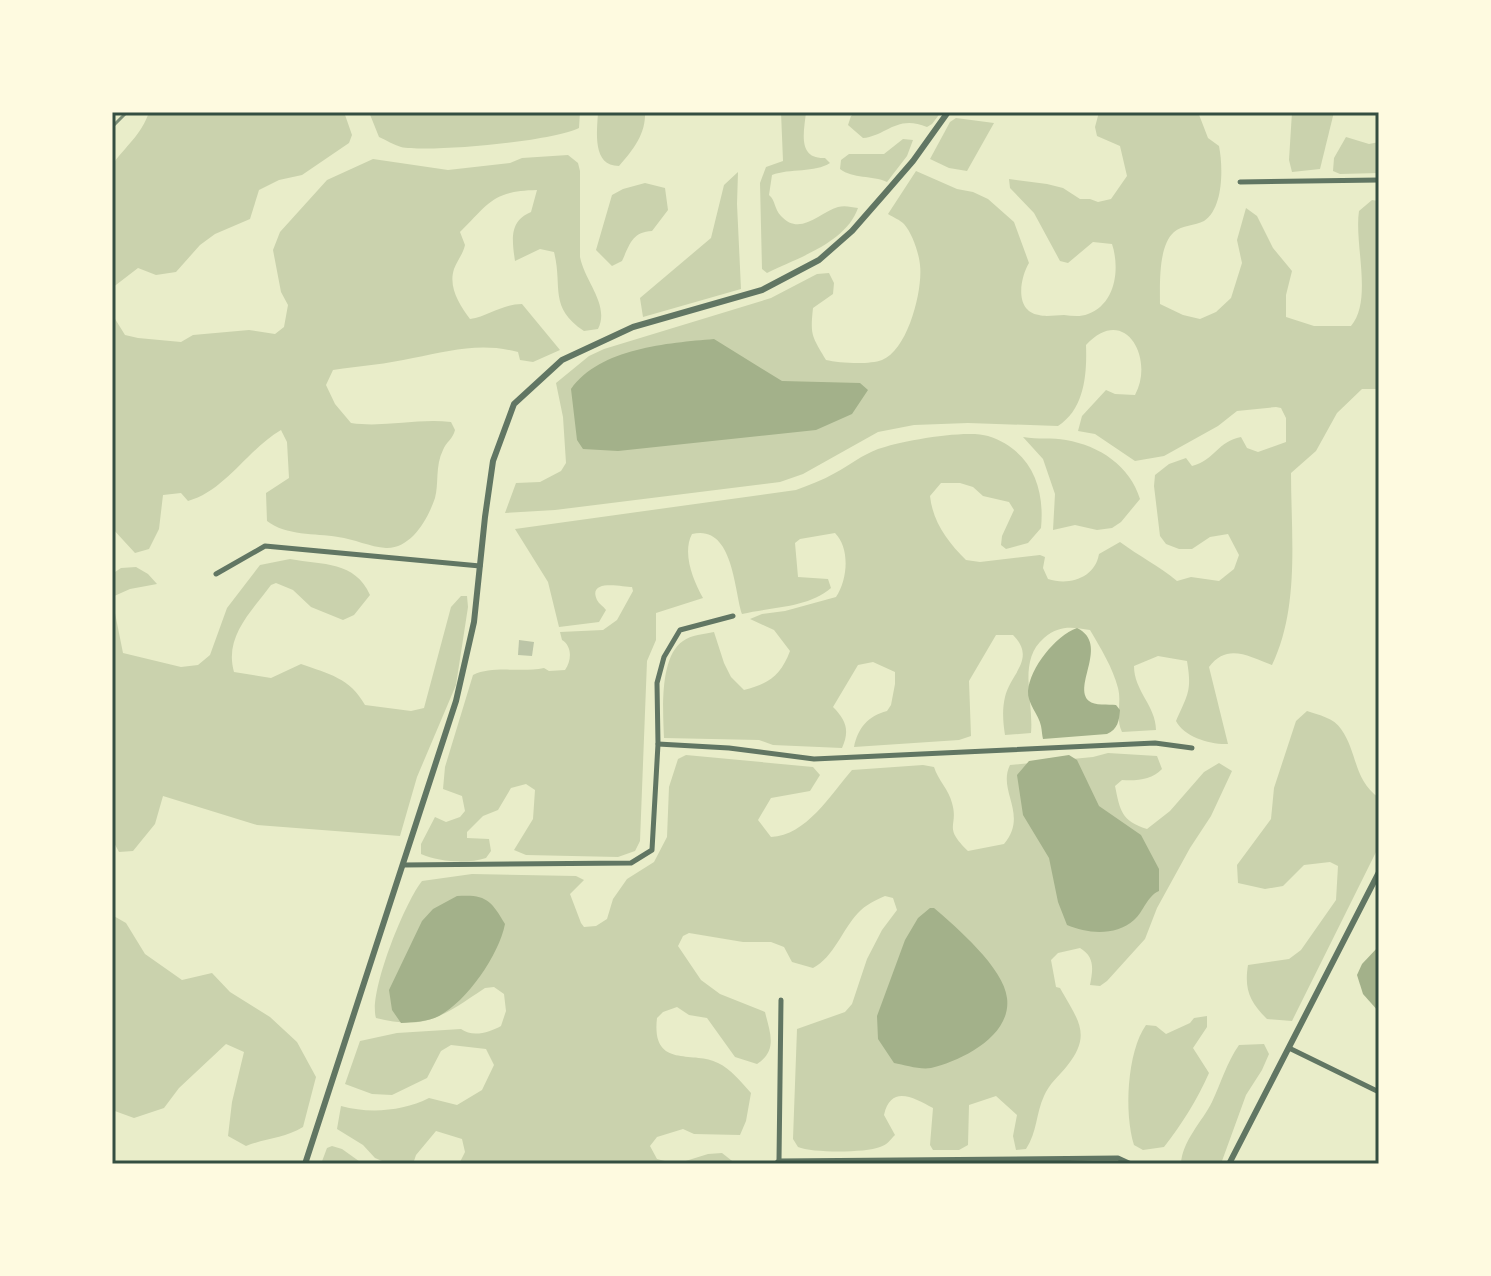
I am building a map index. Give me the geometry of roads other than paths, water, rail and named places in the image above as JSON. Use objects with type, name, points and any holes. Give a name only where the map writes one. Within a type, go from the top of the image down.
[{"type":"street","points":[[305,1164],[465,667],[474,622],[493,461],[514,404],[562,360],[633,327],[762,290],[819,260],[861,221],[913,161],[948,112]]},
{"type":"street","points":[[1240,182],[1379,180]]},
{"type":"street","points":[[216,574],[265,546],[480,566]]},
{"type":"street","points":[[403,865],[631,863],[652,850],[658,744],[657,683],[664,657],[680,630],[733,616]]},
{"type":"street","points":[[658,744],[729,748],[814,759],[1155,743],[1192,748]]},
{"type":"street","points":[[1229,1164],[1379,872]]},
{"type":"street","points":[[781,1000],[777,1163],[1118,1158],[1131,1164]]},
{"type":"street","points":[[1289,1048],[1379,1092]]},
{"type":"railway","points":[[112,127],[127,112]]}]
